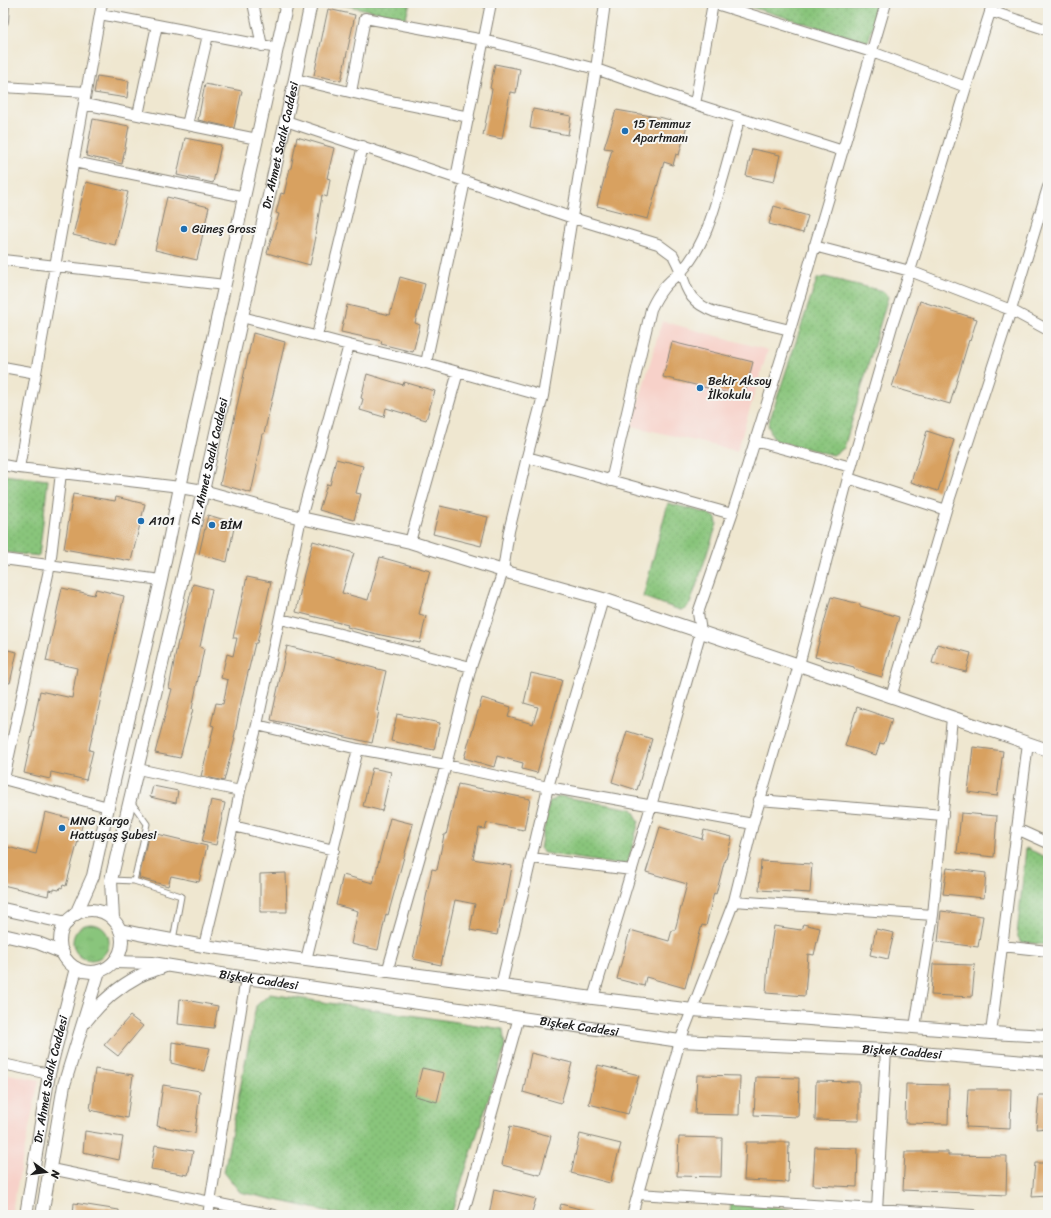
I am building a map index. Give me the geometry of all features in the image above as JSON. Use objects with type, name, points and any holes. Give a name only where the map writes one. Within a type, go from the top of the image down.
[{"type":"street","points":[[3,21],[4,3]]},
{"type":"street","points":[[19,468],[102,3]]},
{"type":"street","points":[[253,3],[262,46]]},
{"type":"street","name":"Dr. Ahmet Sadık Caddesi","points":[[76,914],[93,876],[161,580],[180,487],[287,3]]},
{"type":"street","name":"Dr. Ahmet Sadık Caddesi","points":[[114,919],[111,880],[203,491],[311,3]]},
{"type":"street","points":[[426,363],[461,179],[468,117],[491,3]]},
{"type":"street","points":[[387,972],[446,765],[471,666],[503,571],[509,531],[543,396],[573,218],[605,3]]},
{"type":"street","points":[[695,104],[713,3],[872,52],[966,87]]},
{"type":"street","points":[[593,998],[651,806],[701,632],[698,613],[732,514],[790,330],[886,3]]},
{"type":"street","points":[[632,1215],[680,1041],[734,901],[753,824],[799,665],[851,467],[892,326],[992,7],[1048,30]]},
{"type":"street","points":[[100,14],[277,48]]},
{"type":"street","points":[[351,92],[366,18],[484,40],[596,69],[739,119],[843,151]]},
{"type":"street","points":[[138,115],[157,25]]},
{"type":"street","points":[[187,125],[208,35]]},
{"type":"street","points":[[295,79],[468,117]]},
{"type":"street","points":[[3,87],[86,92]]},
{"type":"street","points":[[84,104],[257,139]]},
{"type":"street","points":[[611,481],[651,309],[662,289],[689,264],[696,252],[713,215],[739,119]]},
{"type":"street","points":[[286,121],[573,218],[658,244],[672,256],[677,263],[685,286],[690,295],[704,308],[790,330]]},
{"type":"street","points":[[317,336],[363,146]]},
{"type":"street","points":[[74,162],[245,197]]},
{"type":"street","points":[[892,697],[946,510],[1011,310],[1048,187]]},
{"type":"street","points":[[814,246],[910,271],[1011,310],[1048,330]]},
{"type":"street","points":[[3,260],[225,285]]},
{"type":"street","points":[[242,317],[349,345],[426,363],[543,396]]},
{"type":"street","points":[[204,946],[233,826],[240,790],[257,725],[281,619],[301,518],[349,345]]},
{"type":"street","points":[[3,367],[36,373]]},
{"type":"street","points":[[410,542],[458,372]]},
{"type":"street","points":[[755,441],[851,467]]},
{"type":"street","points":[[527,457],[732,514]]},
{"type":"street","points":[[3,465],[203,491],[301,518],[410,542],[503,571],[603,599],[1048,750]]},
{"type":"street","points":[[61,473],[50,565],[3,779],[108,807]]},
{"type":"street","points":[[848,478],[946,510]]},
{"type":"street","points":[[3,559],[161,580]]},
{"type":"street","points":[[501,986],[548,787],[603,599]]},
{"type":"street","points":[[281,619],[471,666]]},
{"type":"street","points":[[915,1027],[933,915],[952,718]]},
{"type":"street","points":[[257,725],[358,749],[446,765],[548,787],[753,824]]},
{"type":"street","points":[[991,1033],[1028,743]]},
{"type":"street","points":[[306,960],[358,749]]},
{"type":"street","points":[[138,769],[240,790]]},
{"type":"street","points":[[760,800],[943,815]]},
{"type":"street","points":[[233,826],[334,850]]},
{"type":"street","points":[[1017,829],[1048,843]]},
{"type":"street","points":[[531,858],[632,870]]},
{"type":"street","points":[[734,901],[933,915]]},
{"type":"street","points":[[3,909],[67,923]]},
{"type":"street","points":[[88,910],[97,910],[106,913],[114,919],[122,935],[122,945],[119,955],[114,962],[104,970],[94,972],[83,971],[76,968],[66,959],[60,939],[63,928],[76,914],[88,910]]},
{"type":"street","points":[[120,930],[204,946],[387,972],[693,1010],[1048,1036]]},
{"type":"street","points":[[3,935],[38,943],[63,953]]},
{"type":"street","points":[[1002,946],[1048,951]]},
{"type":"street","name":"Bişkek Caddesi","points":[[114,962],[152,963],[680,1041],[886,1050],[1048,1064]]},
{"type":"street","points":[[82,1026],[112,993],[139,976],[167,966]]},
{"type":"street","name":"Dr. Ahmet Sadık Caddesi","points":[[26,1215],[49,1074],[76,968]]},
{"type":"street","name":"Dr. Ahmet Sadık Caddesi","points":[[42,1215],[64,1085],[99,971]]},
{"type":"street","points":[[208,1215],[246,978]]},
{"type":"street","points":[[463,1215],[518,1018]]},
{"type":"street","points":[[878,1210],[886,1050]]},
{"type":"street","points":[[3,1064],[49,1074]]},
{"type":"street","points":[[51,1169],[274,1215]]},
{"type":"street","points":[[638,1194],[973,1215]]},
{"type":"lane","points":[[130,800],[147,824],[134,881]]},
{"type":"lane","points":[[111,880],[134,881],[181,896],[173,940]]},
{"type":"shaded area","name":"Bekir Aksoy İlkokulu","points":[[662,321],[768,350],[737,451],[632,426]]},
{"type":"shaded area","points":[[3,1073],[39,1080],[11,1215],[3,1215]]},
{"type":"green space","points":[[334,3],[410,3],[406,18]]},
{"type":"green space","points":[[737,3],[880,3],[868,42]]},
{"type":"green space","points":[[825,277],[883,291],[888,297],[844,448],[833,455],[774,440],[768,425],[817,279]]},
{"type":"green space","points":[[3,475],[48,480],[39,556],[3,552]]},
{"type":"green space","points":[[668,503],[710,514],[716,518],[717,524],[690,604],[685,609],[680,610],[643,597]]},
{"type":"green space","points":[[559,796],[632,809],[639,821],[628,863],[621,865],[544,853],[540,848],[549,803]]},
{"type":"green space","points":[[1026,848],[1048,858],[1048,945],[1021,942],[1017,935]]},
{"type":"green space","points":[[91,924],[101,927],[106,932],[109,942],[106,952],[101,957],[91,960],[81,957],[76,952],[73,942],[76,932],[81,927]]},
{"type":"green space","points":[[270,994],[503,1029],[505,1048],[451,1215],[344,1215],[240,1192],[224,1172],[256,1006]]},
{"type":"green space","points":[[731,1202],[837,1215],[730,1215]]},
{"type":"building","points":[[328,9],[355,15],[341,81],[314,75]]},
{"type":"building","points":[[495,64],[520,69],[516,93],[510,92],[502,139],[483,135],[492,89],[490,88]]},
{"type":"building","points":[[97,76],[129,81],[127,98],[94,93]]},
{"type":"building","points":[[205,84],[242,91],[234,128],[198,120]]},
{"type":"building","points":[[533,109],[571,116],[568,135],[530,128]]},
{"type":"building","points":[[616,110],[663,118],[687,125],[679,155],[676,154],[673,165],[664,162],[648,219],[597,206],[612,149],[604,148]]},
{"type":"building","points":[[93,119],[129,126],[122,164],[86,156]]},
{"type":"building","points":[[297,137],[334,148],[327,178],[330,179],[327,197],[322,195],[310,265],[267,253],[279,214],[276,213],[281,193],[284,194],[291,168]]},
{"type":"building","points":[[185,138],[221,145],[213,183],[177,175]]},
{"type":"building","points":[[752,149],[780,155],[774,182],[746,176]]},
{"type":"building","points":[[86,182],[128,192],[115,245],[73,235]]},
{"type":"building","points":[[167,197],[209,207],[197,260],[155,250]]},
{"type":"building","points":[[774,206],[808,216],[803,233],[769,224]]},
{"type":"building","points":[[400,277],[425,284],[415,323],[420,325],[413,352],[381,344],[382,341],[341,332],[347,305],[390,315]]},
{"type":"building","points":[[920,301],[977,319],[970,341],[969,340],[950,404],[892,387]]},
{"type":"building","points":[[253,333],[285,342],[264,434],[262,434],[251,493],[220,484]]},
{"type":"building","points":[[672,342],[753,362],[744,397],[663,377]]},
{"type":"building","points":[[367,374],[403,385],[404,382],[435,391],[426,420],[386,408],[384,417],[360,410],[363,399],[361,398]]},
{"type":"building","points":[[927,431],[954,440],[938,491],[911,482]]},
{"type":"building","points":[[336,459],[363,466],[356,493],[361,494],[354,520],[319,510],[327,484],[330,485]]},
{"type":"building","points":[[73,494],[115,501],[116,497],[145,504],[131,561],[64,549]]},
{"type":"building","points":[[440,506],[488,517],[481,546],[433,534]]},
{"type":"building","points":[[208,515],[235,523],[227,562],[199,554]]},
{"type":"building","points":[[313,541],[354,553],[342,593],[368,600],[380,557],[430,571],[419,614],[426,616],[420,643],[347,627],[348,625],[296,612]]},
{"type":"building","points":[[247,577],[271,582],[257,643],[255,643],[241,702],[235,738],[224,781],[201,776],[214,726],[211,725],[216,703],[223,704],[228,680],[221,678],[227,654],[233,656],[237,638],[233,638]]},
{"type":"building","points":[[193,584],[212,589],[200,647],[204,649],[193,709],[180,758],[155,753],[172,689],[169,688],[178,641]]},
{"type":"building","points":[[62,588],[94,595],[96,589],[124,596],[89,750],[93,751],[86,780],[51,772],[50,779],[24,773],[40,691],[72,698],[77,668],[46,661]]},
{"type":"building","points":[[831,597],[860,604],[860,606],[899,617],[882,677],[854,669],[854,667],[815,657]]},
{"type":"building","points":[[937,644],[971,653],[966,672],[932,663]]},
{"type":"building","points":[[287,646],[386,671],[372,743],[271,720]]},
{"type":"building","points":[[3,649],[17,652],[10,683],[3,682]]},
{"type":"building","points":[[531,673],[562,680],[537,773],[522,769],[523,763],[497,756],[494,767],[464,758],[482,698],[511,707],[508,717],[533,724],[538,707],[524,703]]},
{"type":"building","points":[[857,707],[892,719],[884,744],[880,743],[876,755],[845,746]]},
{"type":"building","points":[[397,714],[440,723],[434,750],[391,741]]},
{"type":"building","points":[[627,731],[652,739],[637,790],[612,782]]},
{"type":"building","points":[[973,747],[1003,751],[997,796],[968,792]]},
{"type":"building","points":[[372,768],[391,772],[382,811],[363,806]]},
{"type":"building","points":[[458,784],[530,799],[524,830],[487,823],[485,829],[479,828],[473,859],[512,866],[506,900],[504,900],[497,935],[470,930],[475,904],[455,900],[441,965],[413,959],[432,869],[437,870],[444,835],[446,835]]},
{"type":"building","points":[[153,786],[178,791],[176,803],[150,797]]},
{"type":"building","points":[[211,800],[225,803],[216,845],[202,842]]},
{"type":"building","points":[[45,812],[83,822],[66,886],[63,885],[59,890],[49,890],[48,896],[3,885],[3,846],[36,854]]},
{"type":"building","points":[[961,813],[997,816],[994,857],[957,853]]},
{"type":"building","points":[[390,818],[413,824],[388,915],[386,914],[378,950],[351,944],[358,911],[336,905],[343,875],[373,883]]},
{"type":"building","points":[[660,827],[702,839],[704,830],[732,837],[716,894],[714,893],[706,926],[702,925],[685,988],[646,977],[644,986],[617,979],[630,930],[669,941],[672,930],[675,930],[687,884],[646,872]]},
{"type":"building","points":[[149,832],[207,846],[199,882],[171,876],[168,886],[139,878]]},
{"type":"building","points":[[761,861],[812,864],[810,893],[759,890]]},
{"type":"building","points":[[947,868],[986,873],[984,898],[943,894]]},
{"type":"building","points":[[286,873],[287,912],[260,912],[260,874]]},
{"type":"building","points":[[941,911],[983,916],[978,947],[938,942]]},
{"type":"building","points":[[803,924],[820,928],[814,955],[808,954],[805,996],[766,993],[768,963],[774,926],[801,930]]},
{"type":"building","points":[[876,929],[894,933],[888,959],[870,955]]},
{"type":"building","points":[[933,964],[975,965],[972,997],[931,995]]},
{"type":"building","points":[[180,999],[218,1006],[214,1028],[178,1024]]},
{"type":"building","points":[[130,1016],[143,1026],[118,1056],[104,1045]]},
{"type":"building","points":[[172,1042],[210,1048],[204,1071],[171,1063]]},
{"type":"building","points":[[531,1053],[572,1063],[561,1103],[523,1092]]},
{"type":"building","points":[[598,1065],[639,1075],[628,1114],[589,1104]]},
{"type":"building","points":[[422,1068],[444,1073],[437,1102],[415,1096]]},
{"type":"building","points":[[95,1069],[133,1075],[127,1118],[90,1110]]},
{"type":"building","points":[[697,1075],[740,1076],[739,1115],[695,1114]]},
{"type":"building","points":[[756,1077],[799,1078],[798,1117],[754,1115]]},
{"type":"building","points":[[816,1081],[859,1082],[859,1121],[815,1120]]},
{"type":"building","points":[[906,1084],[949,1085],[948,1124],[905,1123]]},
{"type":"building","points":[[163,1085],[200,1091],[195,1133],[157,1126]]},
{"type":"building","points":[[968,1089],[1011,1089],[1010,1129],[966,1127]]},
{"type":"building","points":[[1039,1095],[1048,1095],[1048,1128],[1036,1129]]},
{"type":"building","points":[[510,1126],[551,1136],[540,1175],[502,1165]]},
{"type":"building","points":[[85,1131],[123,1137],[119,1160],[83,1152]]},
{"type":"building","points":[[580,1134],[621,1144],[610,1183],[571,1173]]},
{"type":"building","points":[[679,1137],[722,1138],[721,1177],[677,1176]]},
{"type":"building","points":[[746,1142],[789,1142],[788,1182],[744,1180]]},
{"type":"building","points":[[155,1145],[193,1151],[188,1175],[151,1169]]},
{"type":"building","points":[[815,1147],[858,1148],[857,1187],[813,1185]]},
{"type":"building","points":[[905,1152],[948,1152],[948,1155],[1007,1156],[1006,1195],[903,1190]]},
{"type":"building","points":[[1035,1163],[1048,1163],[1048,1196],[1032,1197]]},
{"type":"building","points":[[494,1189],[536,1199],[531,1215],[489,1215]]},
{"type":"building","points":[[74,1203],[119,1210],[119,1215],[73,1215]]},
{"type":"building","points":[[561,1204],[591,1212],[590,1215],[558,1215]]},
{"type":"place","name":"15 Temmuz Apartmanı","points":[[625,131]]},
{"type":"place","name":"Güneş Gross","points":[[184,229]]},
{"type":"place","name":"Bekir Aksoy İlkokulu","points":[[700,388]]},
{"type":"place","name":"A101","points":[[141,521]]},
{"type":"place","name":"BİM","points":[[212,525]]},
{"type":"place","name":"MNG Kargo Hattuşaş Şubesi","points":[[62,828]]}]
